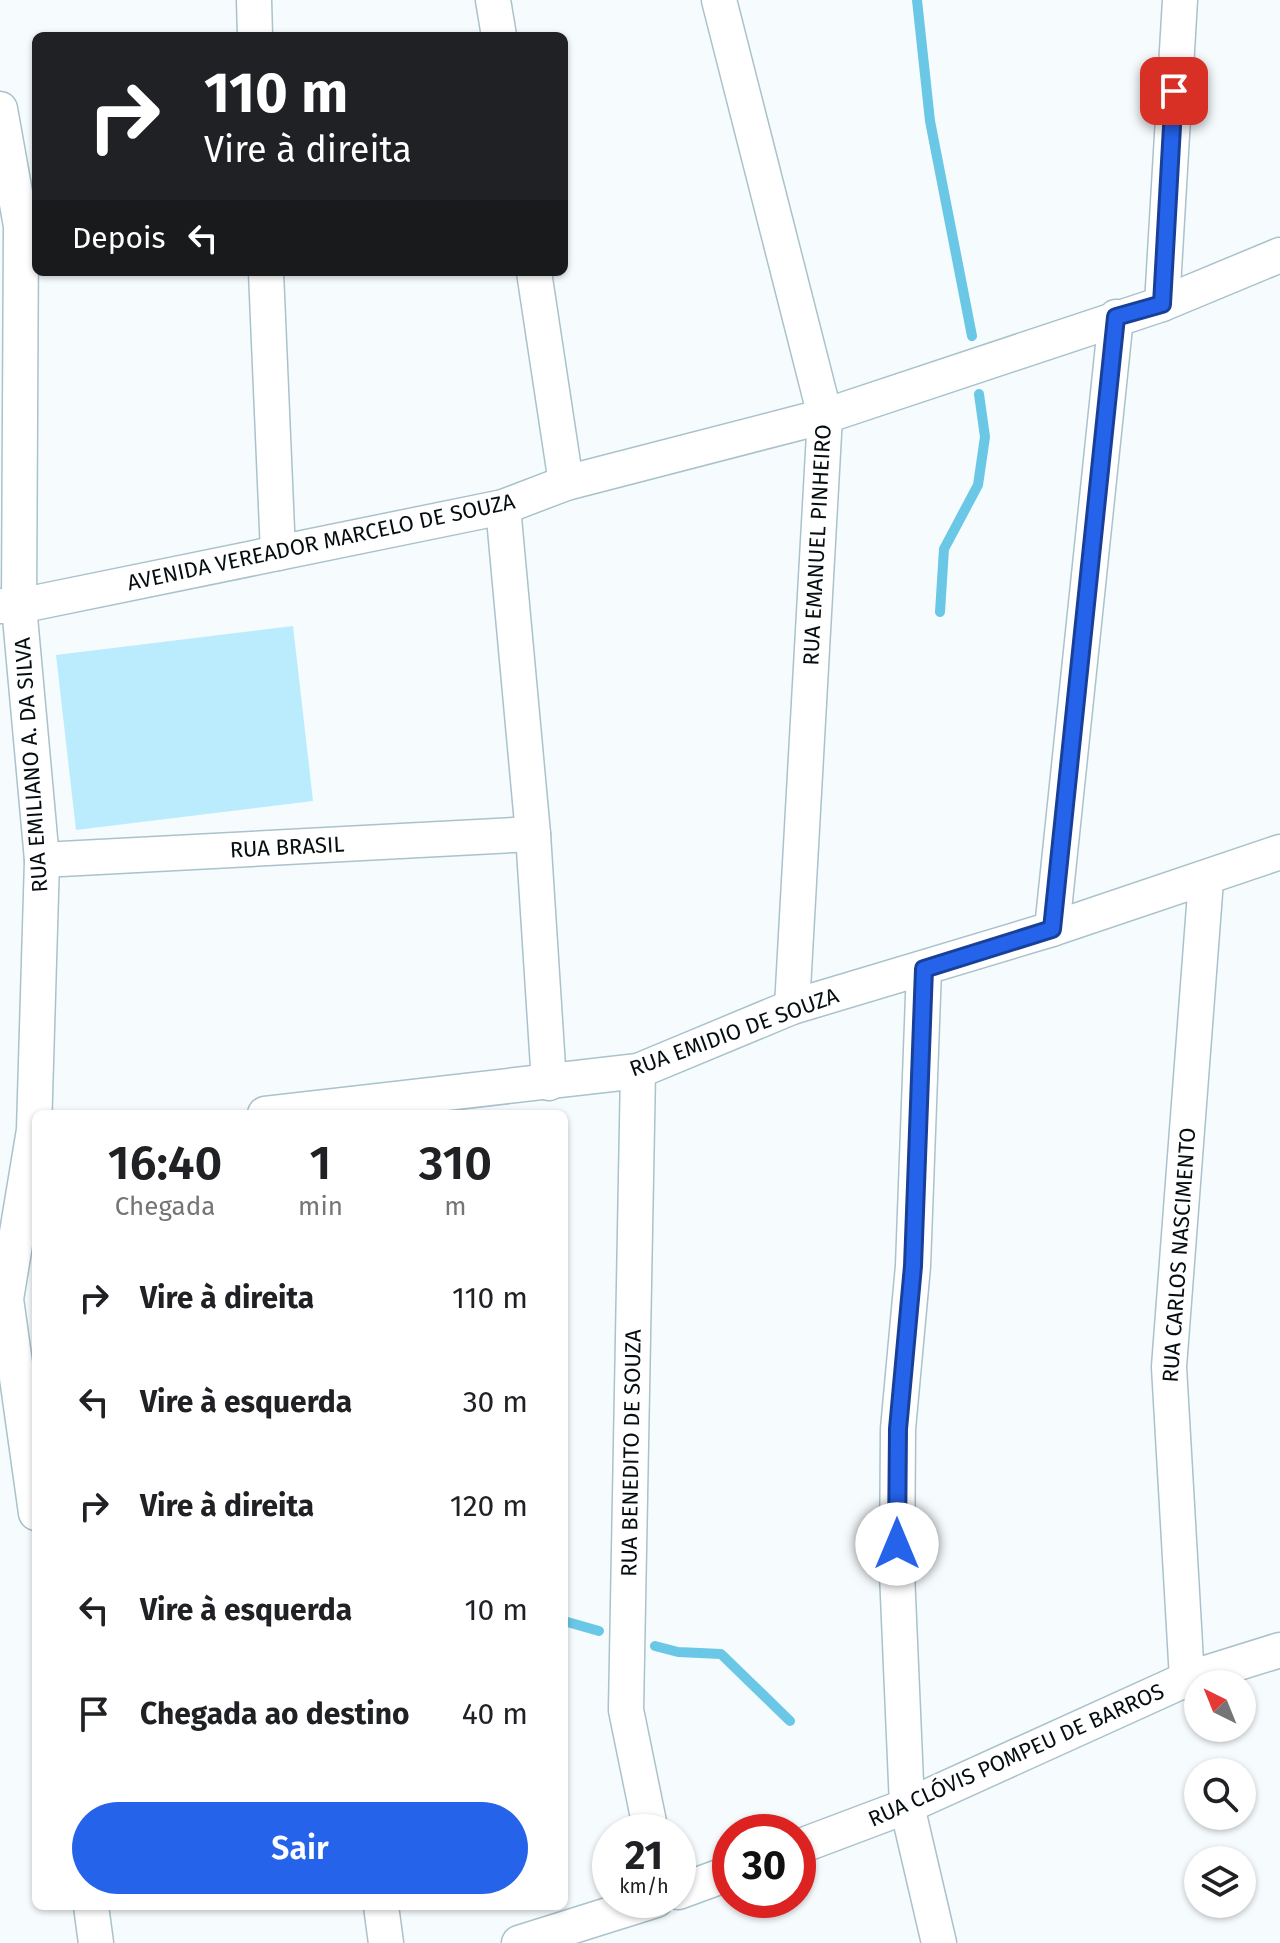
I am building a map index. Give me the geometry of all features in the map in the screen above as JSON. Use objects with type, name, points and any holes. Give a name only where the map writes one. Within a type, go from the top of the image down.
[{"type":"street","points":[[254,0],[255,32]]},
{"type":"street","points":[[493,0],[498,32]]},
{"type":"street","name":"RUA EMANUEL PINHEIRO","points":[[719,0],[825,416],[792,1007]]},
{"type":"street","points":[[1162,304],[1180,0]]},
{"type":"street","name":"RUA EMILIANO A. DA SILVA","points":[[0,109],[21,226],[9,606],[42,860],[36,1110]]},
{"type":"street","name":"AVENIDA VEREADOR MARCELO DE SOUZA","points":[[9,606],[503,507],[566,483],[825,416],[1162,304],[1280,255]]},
{"type":"street","points":[[266,276],[278,553]]},
{"type":"street","points":[[535,276],[566,483]]},
{"type":"street","points":[[1052,929],[1116,317]]},
{"type":"street","points":[[503,507],[533,834],[549,1083]]},
{"type":"street","name":"RUA BRASIL","points":[[42,860],[533,834]]},
{"type":"street","name":"RUA EMIDIO DE SOUZA","points":[[310,1110],[638,1071],[792,1007],[1052,929],[1206,880],[1280,852]]},
{"type":"street","name":"RUA CARLOS NASCIMENTO","points":[[1186,1670],[1169,1367],[1206,880]]},
{"type":"street","points":[[924,969],[913,1266],[898,1429],[897,1573],[907,1806],[939,1943]]},
{"type":"street","name":"RUA BENEDITO DE SOUZA","points":[[638,1071],[626,1710],[647,1814]]},
{"type":"street","name":"RUA EMILIANO A. DA SILVA","points":[[32,1146],[3,1298],[32,1487]]},
{"type":"street","name":"RUA CLÓVIS POMPEU DE BARROS","points":[[1216,1670],[1280,1650]]},
{"type":"street","name":"RUA CLÓVIS POMPEU DE BARROS","points":[[816,1840],[907,1806],[1184,1680]]},
{"type":"street","points":[[92,1910],[96,1943]]},
{"type":"street","points":[[382,1910],[386,1943]]},
{"type":"street","points":[[519,1943],[599,1918]]},
{"type":"shaded area","points":[[293,626],[313,801],[76,830],[56,655]]},
{"type":"waterway","points":[[917,0],[930,121],[972,336]]},
{"type":"waterway","points":[[940,612],[944,549],[978,485],[985,437],[979,394]]},
{"type":"waterway","points":[[568,1622],[599,1631]]},
{"type":"waterway","points":[[655,1646],[678,1652],[721,1654],[790,1721]]},
{"type":"route","points":[[897,1544],[898,1429],[913,1266],[924,969],[1052,929],[1116,317],[1162,304],[1174,91]]}]
